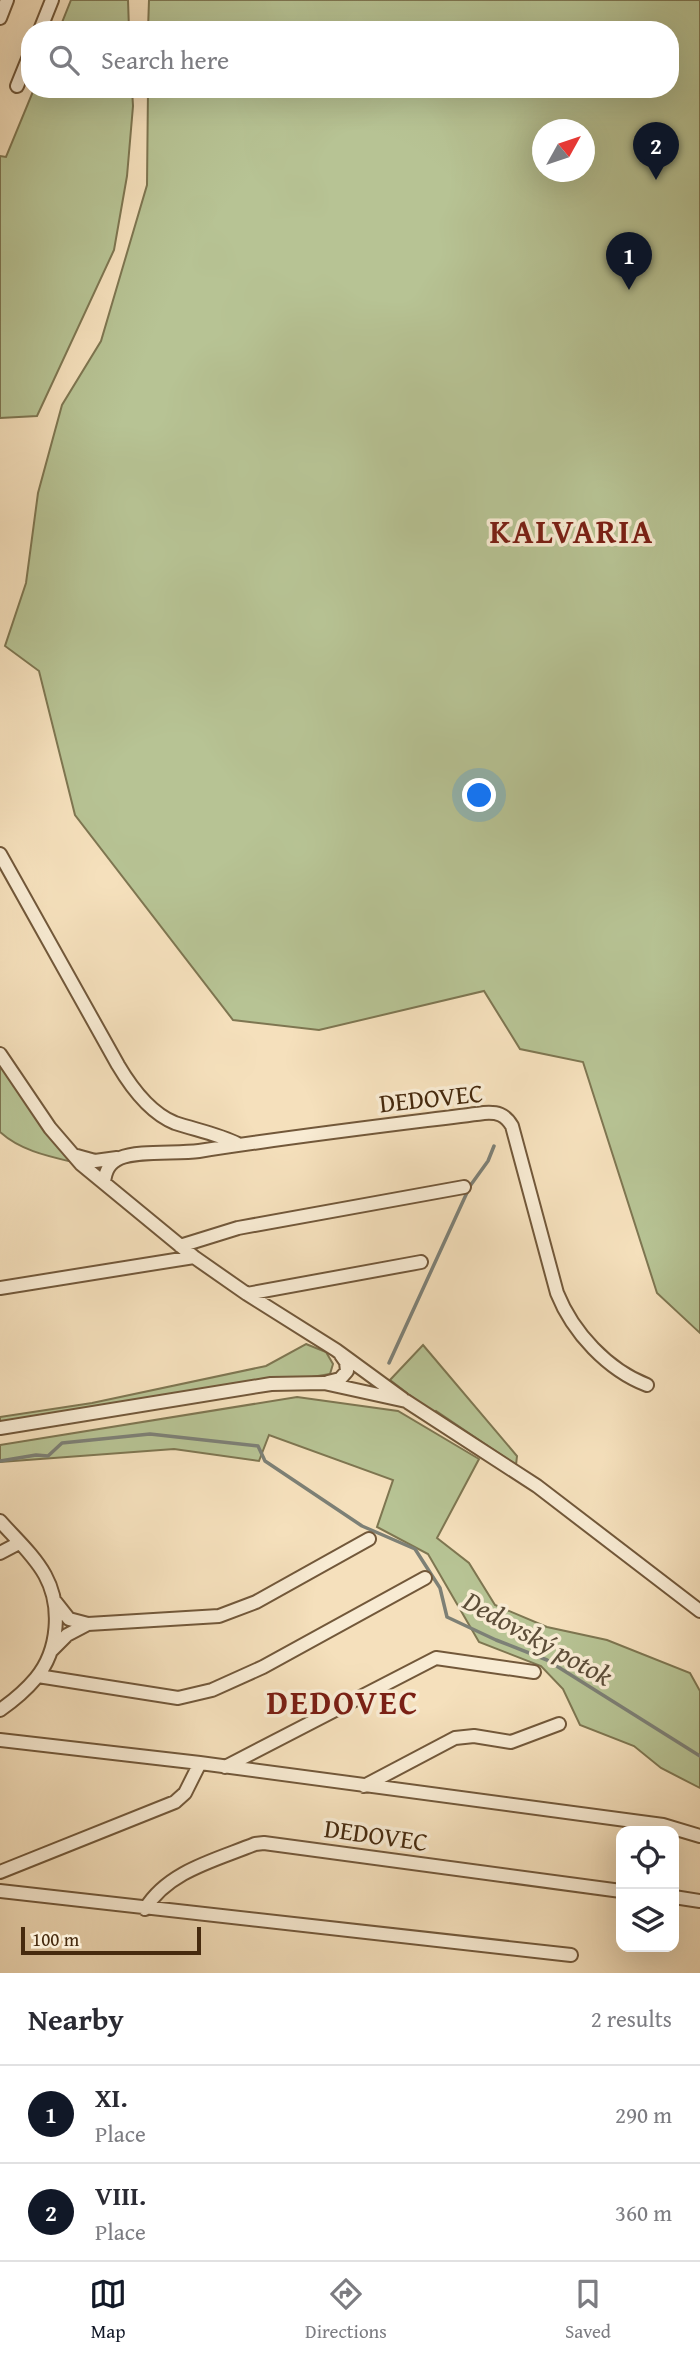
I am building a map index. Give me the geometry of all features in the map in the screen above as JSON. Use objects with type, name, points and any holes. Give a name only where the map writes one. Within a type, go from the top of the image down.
[{"type":"street","points":[[0,18],[7,0]]},
{"type":"street","points":[[44,21],[52,0]]},
{"type":"street","points":[[17,86],[21,76]]},
{"type":"street","points":[[0,854],[111,1054],[135,1089],[167,1119],[217,1134],[238,1144]]},
{"type":"street","points":[[0,1054],[63,1145],[81,1164],[180,1246],[247,1294],[336,1350],[406,1401],[537,1486],[700,1611]]},
{"type":"street","name":"DEDOVEC","points":[[63,1145],[74,1155],[89,1161],[103,1161],[125,1156],[196,1151],[484,1113],[505,1115],[516,1138],[563,1308],[600,1355],[629,1377],[647,1385]]},
{"type":"street","points":[[104,1183],[107,1168],[125,1156]]},
{"type":"street","points":[[180,1246],[238,1228],[464,1187]]},
{"type":"street","points":[[0,1288],[194,1257]]},
{"type":"street","points":[[247,1294],[421,1262]]},
{"type":"street","points":[[0,1428],[271,1384],[324,1383],[340,1379],[347,1371],[346,1362],[336,1350]]},
{"type":"street","points":[[324,1383],[406,1401]]},
{"type":"street","points":[[0,1521],[44,1573],[54,1600],[69,1619],[88,1624],[219,1616],[256,1602],[369,1539]]},
{"type":"street","points":[[0,1553],[19,1543]]},
{"type":"street","points":[[38,1676],[178,1698],[201,1693],[264,1667],[425,1578]]},
{"type":"street","points":[[0,1710],[38,1676],[49,1654],[55,1638],[54,1600]]},
{"type":"street","points":[[49,1654],[67,1635],[88,1624]]},
{"type":"street","points":[[224,1767],[436,1658],[534,1672]]},
{"type":"street","name":"DEDOVEC","points":[[364,1786],[455,1738],[474,1736],[511,1742],[559,1724]]},
{"type":"street","name":"DEDOVEC","points":[[2,1743],[200,1763],[663,1825],[700,1836]]},
{"type":"street","points":[[0,1872],[175,1802],[186,1793],[200,1763]]},
{"type":"street","name":"DEDOVEC","points":[[145,1909],[161,1889],[181,1874],[255,1844],[264,1843],[616,1890]]},
{"type":"street","points":[[15,1866],[10,1878],[15,1893]]},
{"type":"street","points":[[0,1891],[571,1955]]},
{"type":"street","points":[[679,1899],[700,1901]]},
{"type":"green space","points":[[71,0],[128,0],[129,21],[63,21]]},
{"type":"green space","points":[[149,0],[700,0],[700,1333],[657,1293],[583,1062],[520,1049],[484,991],[319,1030],[233,1020],[75,815],[39,671],[5,646],[26,583],[38,493],[62,405],[101,341],[147,185],[148,98],[679,98],[679,21],[148,21]]},
{"type":"green space","points":[[30,98],[133,98],[127,176],[114,250],[37,416],[0,418],[0,156],[6,157]]},
{"type":"green space","points":[[0,1054],[81,1164],[28,1149],[0,1132]]},
{"type":"green space","points":[[306,1344],[326,1352],[333,1364],[330,1374],[0,1428],[0,1417],[92,1403],[266,1366]]},
{"type":"green space","points":[[423,1345],[517,1456],[516,1465],[436,1411],[433,1413],[390,1380]]},
{"type":"green space","points":[[297,1397],[398,1411],[479,1459],[437,1538],[469,1563],[495,1605],[547,1627],[607,1640],[690,1673],[700,1691],[700,1788],[661,1768],[634,1746],[580,1725],[563,1689],[541,1666],[479,1642],[428,1554],[377,1527],[393,1480],[269,1435],[259,1461],[174,1449],[0,1462],[0,1445]]},
{"type":"waterway","points":[[389,1363],[470,1186],[488,1161],[494,1146]]},
{"type":"waterway","name":"Dedovský potok","points":[[0,1461],[36,1455],[48,1456],[62,1443],[150,1434],[258,1446],[265,1461],[362,1526],[415,1549],[440,1588],[447,1617],[547,1660],[700,1756]]},
{"type":"place","name":"VIII.","points":[[656,180]]},
{"type":"place","name":"XI.","points":[[629,290]]},
{"type":"district","name":"KALVARIA","points":[[572,531]]},
{"type":"district","name":"DEDOVEC","points":[[343,1702]]}]
